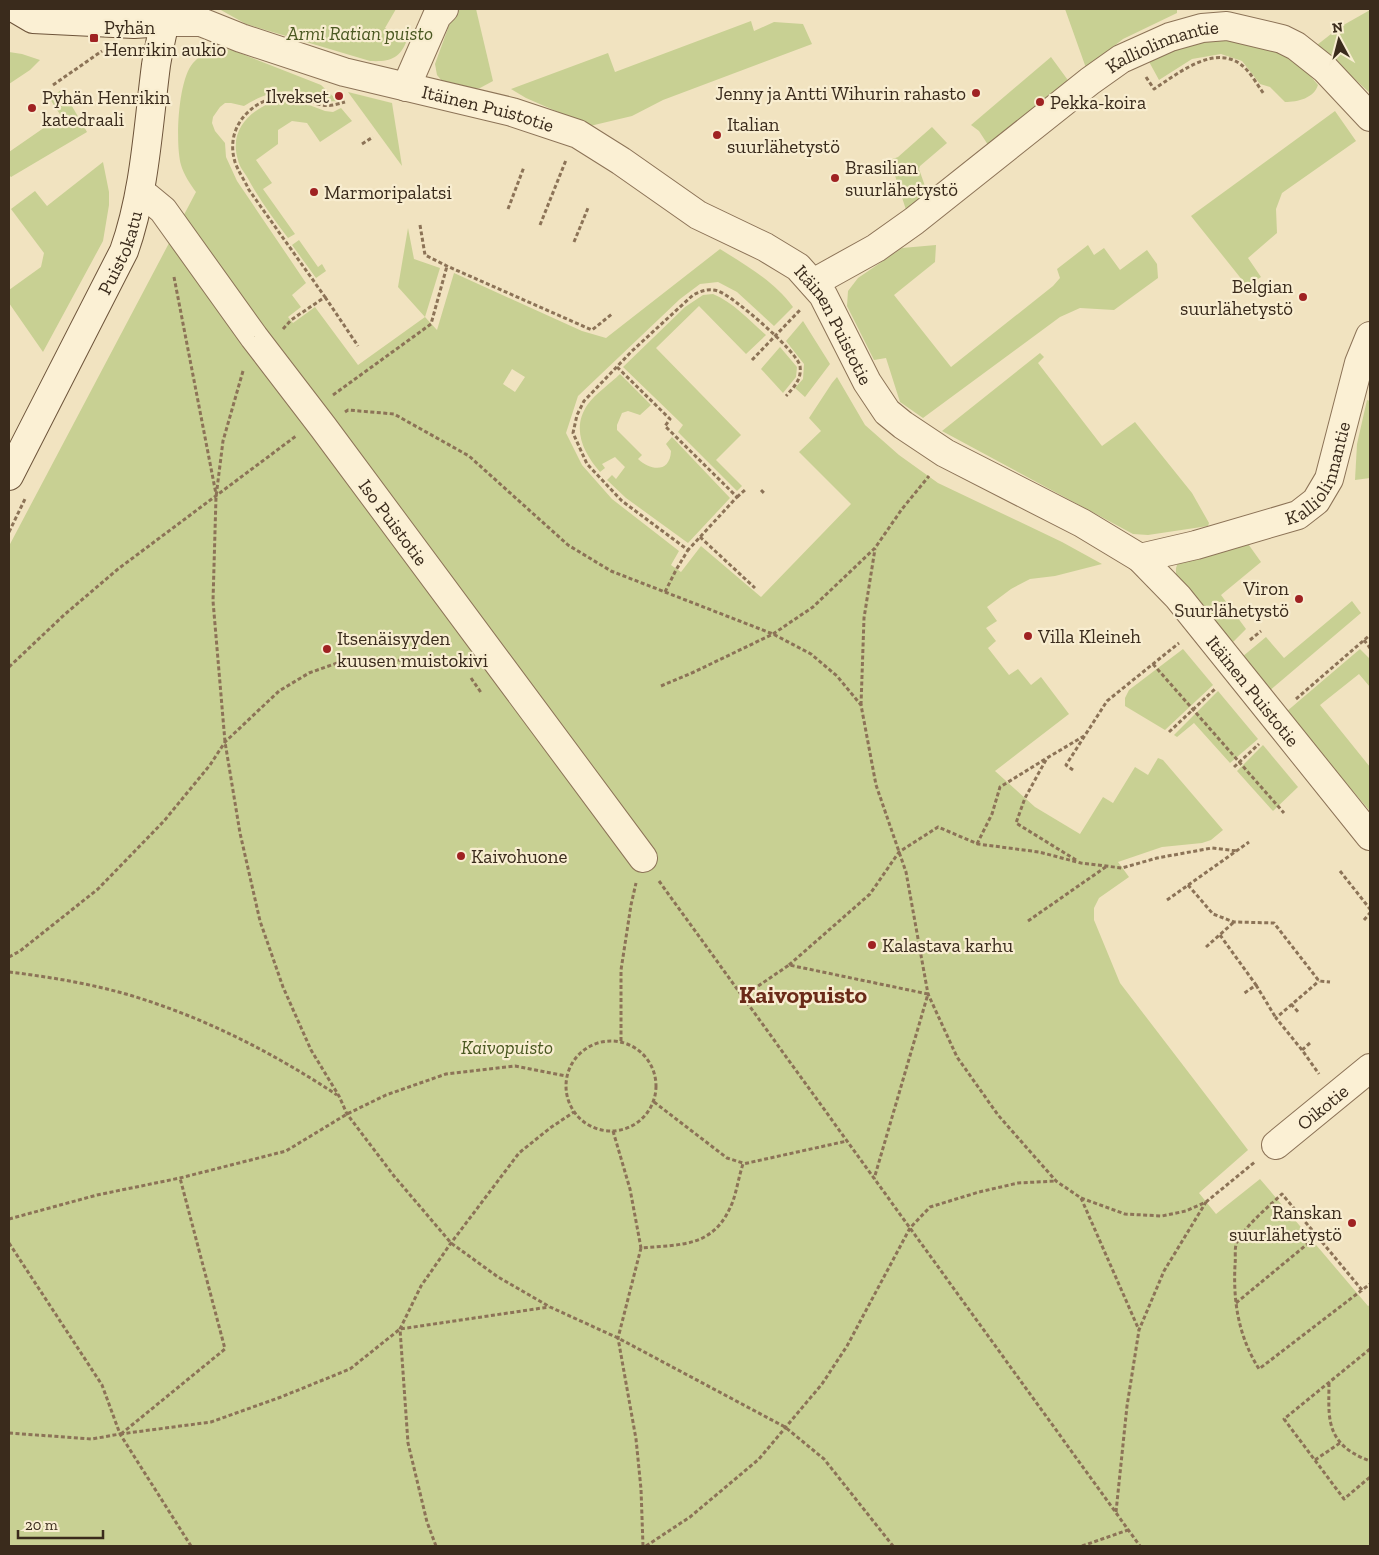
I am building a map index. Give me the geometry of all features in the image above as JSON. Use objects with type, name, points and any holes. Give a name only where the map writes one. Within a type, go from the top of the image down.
[{"type":"street","points":[[16,9],[33,19],[134,24],[166,16]]},
{"type":"street","points":[[406,87],[438,16],[444,9]]},
{"type":"street","name":"Itäinen Puistotie","points":[[166,16],[201,22],[241,38],[344,72],[512,112],[578,134],[621,161],[698,215],[765,247],[798,267],[808,295],[823,295],[868,382],[887,412],[944,453],[1082,524],[1140,558],[1178,597],[1269,728],[1368,830]]},
{"type":"street","name":"Puistokatu","points":[[9,476],[124,251],[136,214],[157,62],[166,16]]},
{"type":"street","name":"Kalliolinnantie","points":[[808,295],[914,221],[1090,81],[1121,59],[1170,37],[1202,28],[1227,26],[1282,40],[1296,46],[1325,69],[1370,117]]},
{"type":"street","name":"Iso Puistotie","points":[[140,191],[163,210],[254,336],[643,858]]},
{"type":"street","name":"Kalliolinnantie","points":[[1140,558],[1196,545],[1298,514],[1316,501],[1329,479],[1359,363],[1370,336]]},
{"type":"street","name":"Oikotie","points":[[1276,1145],[1370,1068]]},
{"type":"path","points":[[53,85],[103,51]]},
{"type":"path","points":[[1132,54],[1154,90],[1194,64],[1212,58],[1223,58],[1234,60],[1246,69],[1264,94]]},
{"type":"path","points":[[346,101],[330,107],[324,107],[295,95],[271,98],[246,112],[237,124],[234,138],[235,162],[249,190],[358,346]]},
{"type":"path","points":[[362,144],[373,137]]},
{"type":"path","points":[[508,209],[524,167]]},
{"type":"path","points":[[540,225],[561,172]]},
{"type":"path","points":[[574,242],[588,208]]},
{"type":"path","points":[[420,225],[425,255],[447,266],[592,330],[612,314]]},
{"type":"path","points":[[330,397],[431,324],[447,266]]},
{"type":"path","points":[[174,276],[216,497]]},
{"type":"path","points":[[688,550],[622,501],[587,464],[573,433],[584,401],[686,301],[703,290],[718,290],[733,298],[792,353],[800,364],[800,378],[786,396]]},
{"type":"path","points":[[752,360],[776,337],[808,295]]},
{"type":"path","points":[[282,331],[291,320],[324,297]]},
{"type":"path","points":[[254,336],[223,441],[216,497],[213,601],[225,742],[240,834],[260,921],[283,987],[311,1050],[348,1114],[394,1176],[451,1243],[498,1277],[550,1307],[618,1338],[785,1427],[824,1459],[893,1546]]},
{"type":"path","points":[[617,367],[670,419],[664,426],[737,497]]},
{"type":"path","points":[[348,410],[394,414],[469,456],[568,545],[611,571],[773,634],[811,654],[837,676],[861,705]]},
{"type":"path","points":[[9,667],[64,615],[118,570],[290,440]]},
{"type":"path","points":[[661,686],[773,634],[814,607],[875,548],[902,509],[933,472],[944,453]]},
{"type":"path","points":[[666,592],[688,550],[737,497],[746,490]]},
{"type":"path","points":[[700,538],[755,588]]},
{"type":"path","points":[[875,548],[864,618],[861,705],[876,785],[906,872],[928,994],[957,1057],[998,1115],[1056,1181],[1081,1198],[1125,1214],[1162,1216],[1186,1212],[1206,1202],[1276,1145]]},
{"type":"path","points":[[1250,640],[1261,632]]},
{"type":"path","points":[[1234,767],[1269,728],[1370,634]]},
{"type":"path","points":[[1364,640],[1370,648]]},
{"type":"path","points":[[1073,770],[1066,765],[1107,701],[1182,641]]},
{"type":"path","points":[[9,957],[20,951],[98,889],[164,821],[210,765],[225,742],[279,691],[309,673],[340,662],[377,659],[414,661],[434,667]]},
{"type":"path","points":[[1152,664],[1284,813]]},
{"type":"path","points":[[1169,732],[1218,685]]},
{"type":"path","points":[[977,844],[992,814],[1000,787],[1084,736]]},
{"type":"path","points":[[1047,758],[1025,798],[1016,823],[1081,863]]},
{"type":"path","points":[[742,997],[789,966],[870,894],[899,852],[938,827],[977,844],[1039,852],[1081,863],[1122,868],[1157,858],[1212,848],[1237,851]]},
{"type":"path","points":[[1167,900],[1249,842]]},
{"type":"path","points":[[643,858],[1140,1546]]},
{"type":"path","points":[[621,1041],[621,970],[631,905],[643,858]]},
{"type":"path","points":[[1028,920],[1108,866]]},
{"type":"path","points":[[1340,871],[1370,909]]},
{"type":"path","points":[[1188,885],[1213,914],[1234,922],[1274,923],[1319,981]]},
{"type":"path","points":[[1364,920],[1370,914]]},
{"type":"path","points":[[1206,947],[1234,922]]},
{"type":"path","points":[[1220,934],[1256,985],[1276,1018],[1321,1077]]},
{"type":"path","points":[[789,966],[928,994]]},
{"type":"path","points":[[9,972],[96,986],[158,1004],[246,1041],[297,1069],[338,1096]]},
{"type":"path","points":[[1276,1018],[1319,981],[1330,982]]},
{"type":"path","points":[[1243,994],[1256,985]]},
{"type":"path","points":[[874,1179],[928,994]]},
{"type":"path","points":[[1291,1004],[1299,1013]]},
{"type":"path","points":[[607,1040],[621,1041],[636,1047],[647,1058],[654,1071],[657,1086],[654,1102],[638,1122],[626,1128],[613,1131],[598,1129],[585,1122],[574,1112],[568,1101],[565,1089],[566,1076],[572,1062],[581,1052],[593,1044],[607,1040]]},
{"type":"path","points":[[1302,1050],[1310,1044]]},
{"type":"path","points":[[9,1219],[97,1195],[180,1178],[286,1151],[348,1114],[386,1096],[446,1074],[515,1066],[566,1076]]},
{"type":"path","points":[[654,1102],[727,1158],[743,1164],[847,1141]]},
{"type":"path","points":[[9,1433],[92,1439],[211,1422],[281,1397],[350,1368],[400,1329],[421,1286],[519,1153],[550,1128],[574,1112]]},
{"type":"path","points":[[613,1131],[630,1189],[641,1248],[618,1338],[636,1440],[644,1546],[690,1517],[759,1459],[822,1384],[846,1346],[910,1228],[930,1207],[978,1192],[1018,1183],[1056,1181]]},
{"type":"path","points":[[641,1248],[687,1244],[706,1237],[719,1226],[733,1201],[743,1164]]},
{"type":"path","points":[[120,1434],[225,1349],[180,1178]]},
{"type":"path","points":[[1362,1290],[1282,1194],[1255,1218],[1236,1244],[1235,1278],[1239,1323],[1248,1352],[1259,1369],[1370,1284]]},
{"type":"path","points":[[1081,1198],[1139,1330]]},
{"type":"path","points":[[1116,1512],[1127,1406],[1139,1330],[1164,1271],[1206,1202]]},
{"type":"path","points":[[1236,1304],[1318,1236]]},
{"type":"path","points":[[9,1243],[102,1385],[120,1434],[190,1546]]},
{"type":"path","points":[[400,1329],[550,1307]]},
{"type":"path","points":[[400,1329],[408,1443],[427,1522],[436,1546]]},
{"type":"path","points":[[1370,1349],[1284,1419],[1344,1499],[1370,1477]]},
{"type":"path","points":[[1329,1382],[1332,1432],[1340,1443],[1350,1451],[1370,1461]]},
{"type":"path","points":[[1315,1460],[1340,1443]]},
{"type":"path","points":[[1082,1546],[1128,1530]]},
{"type":"green space","name":"Armi Ratian puisto","points":[[219,9],[396,9],[385,28],[407,40],[401,51],[393,58],[383,61],[370,61],[246,24]]},
{"type":"green space","points":[[460,9],[476,9],[493,81],[480,88],[474,89],[442,81],[437,75],[435,64],[451,20]]},
{"type":"green space","points":[[1065,9],[1177,9],[1177,13],[1123,39],[1086,68]]},
{"type":"green space","points":[[1370,10],[1370,93],[1317,45],[1340,27]]},
{"type":"green space","points":[[751,21],[754,31],[774,22],[803,24],[812,44],[663,100],[632,116],[590,126],[526,98],[511,89],[608,53],[615,72]]},
{"type":"green space","points":[[1229,39],[1280,51],[1302,66],[1318,85],[1316,89],[1305,98],[1285,102],[1270,87],[1260,84],[1242,61],[1221,54],[1192,59],[1159,80],[1147,58],[1207,40]]},
{"type":"green space","name":"Kaivopuisto","points":[[220,48],[232,50],[321,85],[338,101],[321,100],[290,91],[276,92],[256,99],[244,106],[225,103],[213,117],[212,123],[215,131],[225,143],[226,157],[237,181],[306,283],[292,295],[301,307],[288,317],[293,323],[315,307],[358,365],[425,317],[437,330],[454,273],[582,331],[606,338],[720,249],[760,275],[786,298],[793,307],[774,326],[737,292],[718,282],[700,284],[680,299],[578,396],[566,433],[582,465],[612,499],[679,551],[671,565],[681,572],[701,546],[761,597],[851,504],[799,452],[821,431],[809,418],[837,377],[865,425],[899,455],[938,483],[1062,542],[1102,564],[1055,576],[1030,579],[1011,589],[987,607],[997,621],[986,628],[996,641],[988,648],[1009,675],[1018,669],[1031,685],[1041,677],[1069,714],[995,771],[1035,807],[1080,834],[1103,797],[1113,803],[1135,767],[1148,775],[1158,758],[1163,760],[1223,830],[1211,840],[1202,843],[1162,847],[1118,862],[1129,877],[1099,898],[1094,908],[1094,920],[1120,983],[1248,1150],[1199,1193],[1216,1214],[1260,1179],[1368,1306],[1370,1305],[1370,1546],[9,1546],[9,546],[196,192],[189,183],[179,155],[178,128],[181,97],[188,71],[193,63],[202,55]],"holes":[[[512,369],[525,377],[515,392],[503,384]]]},
{"type":"green space","points":[[9,52],[40,60],[30,70],[9,84]]},
{"type":"green space","points":[[1051,57],[1070,83],[990,148],[979,131],[971,125]]},
{"type":"green space","points":[[62,89],[87,132],[11,177],[9,175],[9,152],[61,116],[50,99]]},
{"type":"green space","points":[[348,92],[392,103],[402,166]]},
{"type":"green space","points":[[288,97],[325,111],[333,112],[341,108],[352,121],[320,142],[307,123],[292,121],[278,130],[278,144],[256,160],[272,183],[263,189],[295,234],[288,238],[261,201],[242,169],[236,148],[237,136],[248,118],[266,105]]},
{"type":"green space","points":[[1335,111],[1356,141],[1282,193],[1276,209],[1277,233],[1248,258],[1261,277],[1247,286],[1191,216]]},
{"type":"green space","points":[[932,127],[947,143],[920,166],[919,169],[927,198],[907,213],[890,160],[898,157]]},
{"type":"green space","points":[[103,162],[109,192],[109,205],[103,241],[43,352],[9,303],[9,290],[41,267],[44,253],[11,209],[35,191],[47,206]]},
{"type":"green space","points":[[408,228],[414,259],[440,268],[425,317],[398,287]]},
{"type":"green space","points":[[299,240],[318,267],[322,264],[326,271],[316,278],[292,245]]},
{"type":"green space","points":[[936,245],[935,262],[894,295],[951,367],[1053,286],[1060,278],[1057,269],[1088,245],[1094,255],[1104,248],[1120,270],[1147,250],[1157,264],[1158,278],[1114,310],[1080,308],[1060,317],[923,418],[900,402],[886,358],[874,360],[847,306],[848,291],[858,278],[902,248]]},
{"type":"green space","points":[[713,294],[735,307],[766,335],[746,354],[699,306],[656,348],[741,435],[716,460],[742,486],[737,491],[678,432],[683,425],[623,367],[685,307],[703,295]]},
{"type":"green space","points":[[803,321],[830,364],[805,397],[795,388],[803,379],[804,364],[786,341]]},
{"type":"green space","points":[[780,347],[797,367],[796,377],[783,393],[761,369]]},
{"type":"green space","points":[[1040,353],[1044,357],[1038,363],[1102,446],[1135,422],[1192,493],[1209,523],[1208,526],[1148,535],[1133,534],[942,431]]},
{"type":"green space","points":[[620,374],[651,405],[640,415],[628,411],[622,413],[617,425],[617,430],[642,455],[638,459],[654,468],[664,466],[670,458],[671,451],[666,444],[672,437],[730,498],[688,543],[626,498],[607,480],[612,475],[616,479],[625,467],[615,457],[602,464],[605,468],[600,472],[584,448],[580,431],[583,413],[591,400]]},
{"type":"green space","points":[[1367,400],[1370,401],[1370,478],[1355,480],[1357,444]]},
{"type":"green space","points":[[1246,541],[1261,562],[1221,595],[1246,629],[1232,643],[1176,577],[1176,568],[1179,560]]},
{"type":"green space","points":[[1352,601],[1361,613],[1269,691],[1242,657],[1266,637],[1284,658]]},
{"type":"green space","points":[[1183,649],[1213,685],[1165,730],[1125,706],[1125,698],[1129,690]]},
{"type":"green space","points":[[1360,649],[1370,659],[1370,687],[1359,674],[1320,705],[1370,767],[1369,810],[1286,712]]},
{"type":"green space","points":[[1218,691],[1258,739],[1230,763],[1194,723],[1177,737],[1174,735]]},
{"type":"green space","points":[[1263,745],[1298,787],[1273,811],[1237,771]]},
{"type":"place","name":"Pyhän Henrikin aukio","points":[[94,38]]},
{"type":"place","name":"Jenny ja Antti Wihurin rahasto","points":[[976,93]]},
{"type":"place","name":"Ilvekset","points":[[339,96]]},
{"type":"place","name":"Pekka-koira","points":[[1040,102]]},
{"type":"place","name":"Pyhän Henrikin katedraali","points":[[32,108]]},
{"type":"place","name":"Italian suurlähetystö","points":[[717,135]]},
{"type":"place","name":"Brasilian suurlähetystö","points":[[835,178]]},
{"type":"place","name":"Marmoripalatsi","points":[[314,192]]},
{"type":"place","name":"Belgian suurlähetystö","points":[[1303,297]]},
{"type":"place","name":"Viron Suurlähetystö","points":[[1299,599]]},
{"type":"place","name":"Villa Kleineh","points":[[1028,636]]},
{"type":"place","name":"Itsenäisyyden kuusen muistokivi","points":[[327,649]]},
{"type":"place","name":"Kaivohuone","points":[[461,856]]},
{"type":"place","name":"Kalastava karhu","points":[[872,945]]},
{"type":"place","name":"Ranskan suurlähetystö","points":[[1352,1223]]},
{"type":"district","name":"Kaivopuisto","points":[[803,995]]}]
